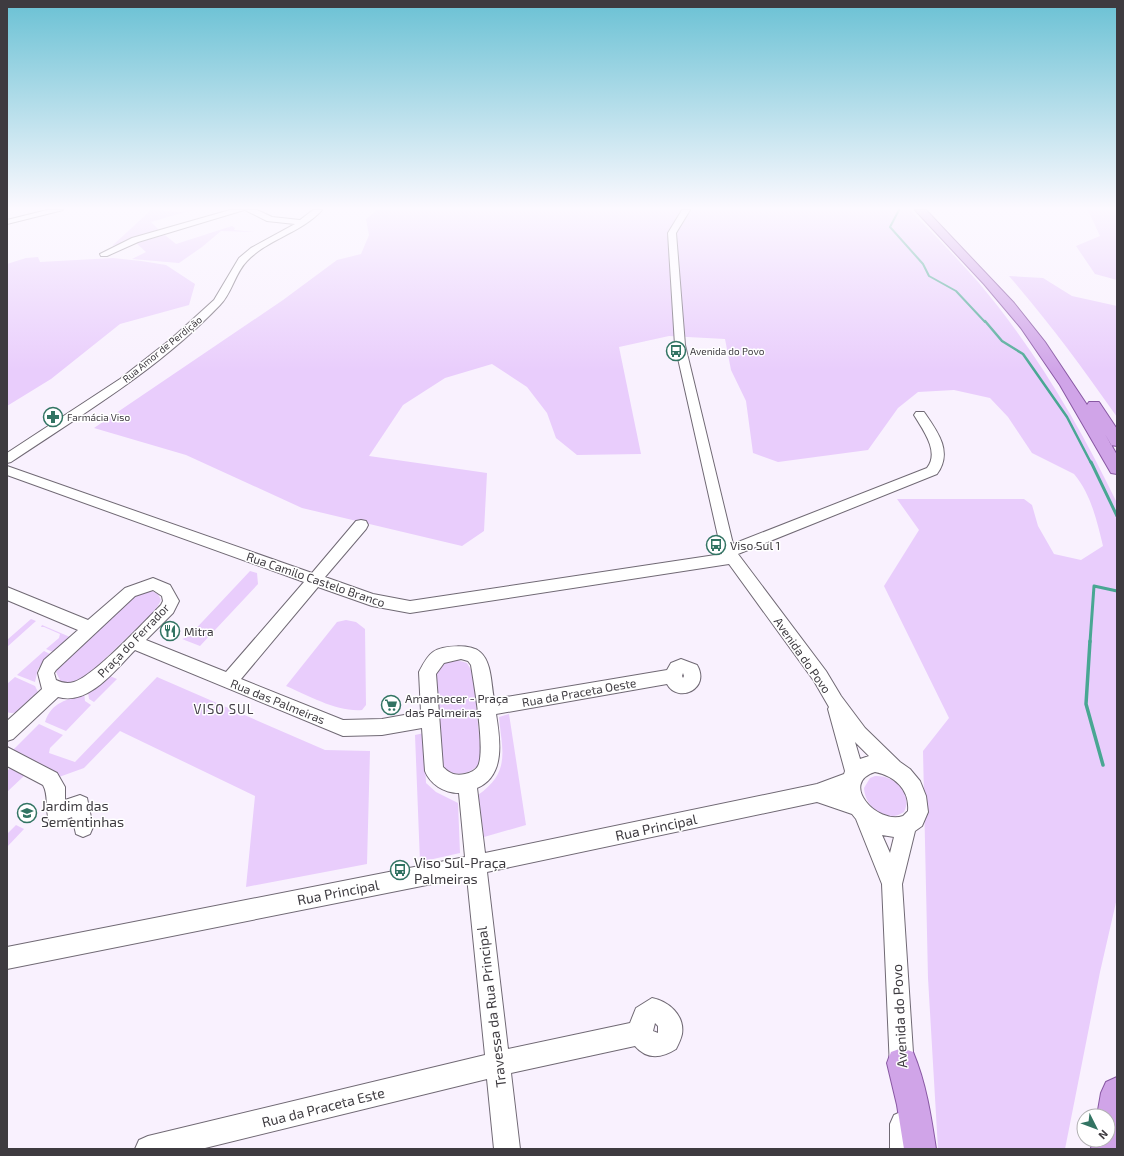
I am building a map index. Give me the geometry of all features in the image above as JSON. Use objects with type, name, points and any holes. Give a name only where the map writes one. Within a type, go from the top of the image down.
[{"type":"main road","points":[[972,264],[1022,321],[1072,391],[1117,469]]},
{"type":"main road","points":[[983,264],[1021,306],[1068,367],[1117,441]]},
{"type":"main road","points":[[902,1063],[913,1105],[920,1149]]},
{"type":"main road","points":[[1107,1149],[1117,1093]]},
{"type":"street","name":"Rua Amor de Perdição","points":[[7,458],[124,381],[175,341],[218,302],[240,264]]},
{"type":"street","points":[[674,264],[680,345],[730,555]]},
{"type":"street","name":"Rua Camilo Castelo Branco","points":[[7,470],[372,600],[410,607],[730,555],[932,471],[938,466],[940,460],[938,451],[920,415]]},
{"type":"street","points":[[229,681],[361,525]]},
{"type":"street","name":"Avenida do Povo","points":[[730,555],[820,676],[835,701],[859,734],[893,768],[911,782],[919,802],[918,811],[914,819],[907,825],[892,884],[902,1063],[903,1149]]},
{"type":"street","name":"Praça do Ferrador","points":[[153,584],[161,586],[167,590],[171,601],[167,608],[133,642],[96,678],[84,686],[69,691],[54,689],[49,686],[46,673],[50,665],[130,592],[153,584]]},
{"type":"street","points":[[7,592],[90,628]]},
{"type":"street","name":"Rua das Palmeiras","points":[[133,642],[343,728],[382,727],[429,719]]},
{"type":"street","points":[[461,652],[474,656],[479,663],[485,708],[490,754],[487,770],[476,780],[467,783],[456,785],[442,781],[434,771],[429,719],[427,672],[439,657],[461,652]]},
{"type":"street","name":"Rua da Praceta Oeste","points":[[485,708],[673,676]]},
{"type":"street","points":[[7,734],[54,689]]},
{"type":"street","name":"Avenida do Povo","points":[[835,701],[852,776],[851,792],[892,884]]},
{"type":"street","points":[[7,756],[50,779],[55,787],[56,813],[80,805],[83,827]]},
{"type":"street","name":"Avenida do Povo","points":[[852,776],[867,764],[884,764],[893,768]]},
{"type":"street","name":"Rua Principal","points":[[7,958],[474,865],[817,793],[852,776]]},
{"type":"street","name":"Travessa da Rua Principal","points":[[467,783],[474,865],[507,1149]]},
{"type":"street","points":[[817,793],[860,810],[872,821],[886,826],[899,827],[907,825]]},
{"type":"street","name":"Rua da Praceta Este","points":[[148,1149],[497,1064],[641,1033]]},
{"type":"shaded area","points":[[7,264],[159,264],[166,265],[195,284],[189,305],[120,324],[51,379],[7,406]]},
{"type":"shaded area","points":[[332,264],[961,264],[1000,309],[1038,362],[1072,417],[1117,503],[1117,898],[1100,972],[1065,1149],[938,1149],[928,978],[923,751],[949,718],[884,586],[919,530],[897,499],[1024,499],[1032,505],[1038,526],[1054,554],[1081,560],[1103,546],[1093,508],[1085,490],[1074,474],[1032,453],[1008,417],[990,398],[954,390],[918,392],[898,408],[868,450],[778,462],[753,453],[746,401],[731,370],[725,339],[669,336],[619,347],[641,454],[577,455],[556,438],[547,413],[527,387],[492,364],[445,378],[403,405],[369,456],[487,473],[484,531],[462,546],[302,508],[186,455],[94,428],[283,300]]},
{"type":"shaded area","points":[[1088,264],[1117,264],[1117,280],[1095,274]]},
{"type":"shaded area","points":[[1009,276],[1043,278],[1072,296],[1117,306],[1117,417],[1065,345]]},
{"type":"shaded area","points":[[250,571],[257,573],[258,584],[200,646],[182,639],[188,637]]},
{"type":"shaded area","points":[[152,591],[158,594],[161,600],[155,611],[87,676],[73,682],[61,682],[56,672],[59,665],[136,595]]},
{"type":"shaded area","points":[[31,619],[36,621],[7,647],[7,640]]},
{"type":"shaded area","points":[[346,620],[356,622],[365,629],[366,705],[362,710],[352,710],[333,706],[286,686],[337,622]]},
{"type":"shaded area","points":[[42,625],[70,637],[53,652],[46,649],[59,638],[60,634],[41,627]]},
{"type":"shaded area","points":[[44,651],[50,654],[38,669],[35,682],[17,675]]},
{"type":"shaded area","points":[[457,660],[467,663],[473,673],[481,756],[480,764],[468,772],[460,774],[446,771],[443,763],[436,678],[440,667],[446,663]]},
{"type":"shaded area","points":[[110,676],[117,679],[94,702],[89,699],[88,692]]},
{"type":"shaded area","points":[[15,677],[35,686],[38,692],[25,708],[21,711],[11,713],[7,712],[7,684]]},
{"type":"shaded area","points":[[157,677],[325,750],[370,751],[367,864],[246,887],[255,796],[120,731],[84,768],[59,777],[11,752],[39,724],[63,735],[50,748],[49,753],[75,762]]},
{"type":"shaded area","points":[[84,693],[85,701],[91,705],[66,731],[45,722],[48,715],[56,706],[66,700]]},
{"type":"shaded area","points":[[509,714],[526,825],[484,837],[478,795],[496,778],[500,769],[502,751],[499,717]]},
{"type":"shaded area","points":[[424,733],[426,783],[436,792],[458,803],[460,853],[420,862],[415,735]]},
{"type":"shaded area","points":[[14,765],[25,775],[7,792],[7,771]]},
{"type":"shaded area","points":[[875,776],[889,778],[900,786],[906,798],[904,812],[890,816],[884,815],[872,808],[865,795],[864,788],[870,778]]},
{"type":"shaded area","points":[[16,825],[24,829],[7,847],[7,834]]},
{"type":"waterway","points":[[923,264],[929,276],[956,291],[985,322]]},
{"type":"waterway","points":[[985,321],[1002,341],[1023,354],[1067,417],[1091,463]]},
{"type":"waterway","points":[[1091,462],[1117,516]]},
{"type":"waterway","points":[[1090,642],[1094,586],[1117,591]]},
{"type":"waterway","points":[[1090,641],[1086,704],[1103,765]]},
{"type":"place","name":"Avenida do Povo","points":[[676,351]]},
{"type":"place","name":"Farmácia Viso","points":[[53,417]]},
{"type":"place","name":"Viso Sul 1","points":[[716,545]]},
{"type":"place","name":"Mitra","points":[[170,631]]},
{"type":"place","name":"Amanhecer - Praça das Palmeiras","points":[[391,705]]},
{"type":"place","name":"Jardim das Sementinhas","points":[[27,813]]},
{"type":"place","name":"Viso Sul-Praça Palmeiras","points":[[400,870]]},
{"type":"district","name":"VISO SUL","points":[[224,709]]}]
